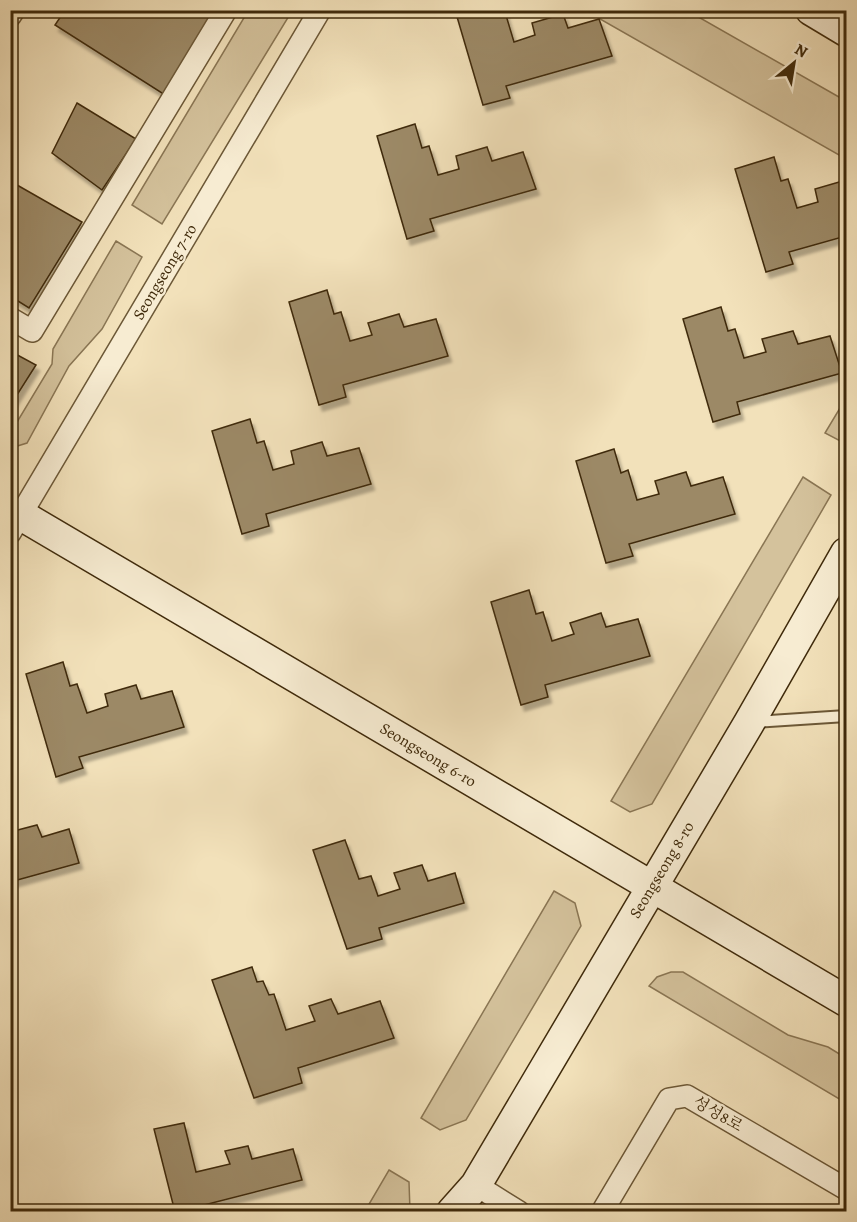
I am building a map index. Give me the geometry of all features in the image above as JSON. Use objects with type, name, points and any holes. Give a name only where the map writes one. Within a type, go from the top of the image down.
[{"type":"street","points":[[10,16],[14,10]]},
{"type":"street","points":[[10,318],[32,331],[226,10]]},
{"type":"street","name":"Seongseong 7-ro","points":[[14,519],[320,10]]},
{"type":"street","points":[[811,10],[846,32]]},
{"type":"street","name":"Seongseong 6-ro","points":[[14,519],[652,886],[846,1001]]},
{"type":"street","name":"Seongseong 8-ro","points":[[452,1212],[474,1198],[846,553]]},
{"type":"street","name":"성성8로","points":[[602,1212],[669,1100],[687,1096],[846,1189]]},
{"type":"street","points":[[474,1198],[519,1212]]},
{"type":"lane","points":[[749,723],[846,716]]},
{"type":"shaded area","points":[[248,11],[292,11],[162,224],[132,205]]},
{"type":"shaded area","points":[[586,11],[688,11],[846,101],[846,159]]},
{"type":"shaded area","points":[[116,241],[142,257],[102,329],[69,366],[27,443],[11,448],[11,432],[52,364],[53,349]]},
{"type":"shaded area","points":[[846,398],[846,442],[844,443],[825,433]]},
{"type":"shaded area","points":[[803,477],[831,495],[652,804],[630,812],[611,801]]},
{"type":"shaded area","points":[[554,891],[575,903],[581,926],[466,1120],[440,1130],[421,1118]]},
{"type":"shaded area","points":[[671,972],[683,972],[788,1035],[828,1047],[846,1058],[846,1103],[649,986],[657,977]]},
{"type":"shaded area","points":[[389,1170],[409,1182],[410,1211],[365,1211]]},
{"type":"building","points":[[65,10],[217,10],[165,95],[55,25]]},
{"type":"building","points":[[455,10],[496,10],[497,15],[505,12],[514,42],[535,35],[532,23],[563,14],[568,28],[599,19],[612,56],[506,86],[510,98],[483,105]]},
{"type":"building","points":[[77,103],[136,139],[102,190],[52,153]]},
{"type":"building","points":[[415,124],[422,148],[429,146],[438,175],[459,169],[456,156],[487,147],[492,161],[523,152],[536,189],[430,219],[434,231],[407,239],[377,136]]},
{"type":"building","points":[[774,157],[781,181],[788,179],[797,208],[818,202],[815,189],[846,180],[846,236],[789,252],[793,264],[766,272],[735,169]]},
{"type":"building","points":[[10,181],[82,222],[29,308],[10,296]]},
{"type":"building","points":[[327,290],[334,314],[341,312],[350,341],[372,335],[368,323],[399,314],[404,327],[436,319],[448,356],[343,385],[346,397],[319,405],[289,302]]},
{"type":"building","points":[[721,307],[728,331],[735,329],[744,358],[766,352],[762,339],[793,331],[798,344],[830,336],[842,373],[737,402],[740,414],[713,422],[683,319]]},
{"type":"building","points":[[10,351],[36,365],[10,406]]},
{"type":"building","points":[[250,419],[257,443],[264,441],[273,470],[294,464],[291,451],[322,442],[327,456],[359,448],[371,484],[266,514],[269,526],[242,534],[212,431]]},
{"type":"building","points":[[614,449],[621,473],[628,470],[637,500],[659,494],[655,481],[686,472],[691,486],[723,477],[735,514],[629,544],[633,556],[606,563],[576,461]]},
{"type":"building","points":[[529,590],[536,614],[543,612],[552,641],[574,634],[570,623],[601,613],[606,627],[638,619],[650,656],[545,685],[548,697],[521,705],[491,602]]},
{"type":"building","points":[[63,662],[70,686],[77,684],[87,713],[108,706],[105,694],[136,685],[141,699],[172,691],[184,727],[79,757],[83,768],[56,777],[26,674]]},
{"type":"building","points":[[37,825],[42,837],[69,829],[79,863],[10,882],[10,846],[15,845],[10,832]]},
{"type":"building","points":[[345,840],[359,879],[371,876],[378,896],[400,889],[394,873],[422,865],[428,881],[455,873],[464,903],[379,928],[382,939],[347,949],[313,850]]},
{"type":"building","points":[[252,967],[257,982],[263,981],[269,995],[274,994],[286,1030],[315,1021],[309,1006],[331,999],[338,1014],[380,1001],[394,1038],[298,1068],[302,1083],[254,1098],[212,980]]},
{"type":"building","points":[[184,1123],[196,1172],[230,1164],[225,1151],[248,1146],[252,1159],[293,1149],[302,1180],[204,1205],[206,1212],[175,1212],[154,1129]]}]
